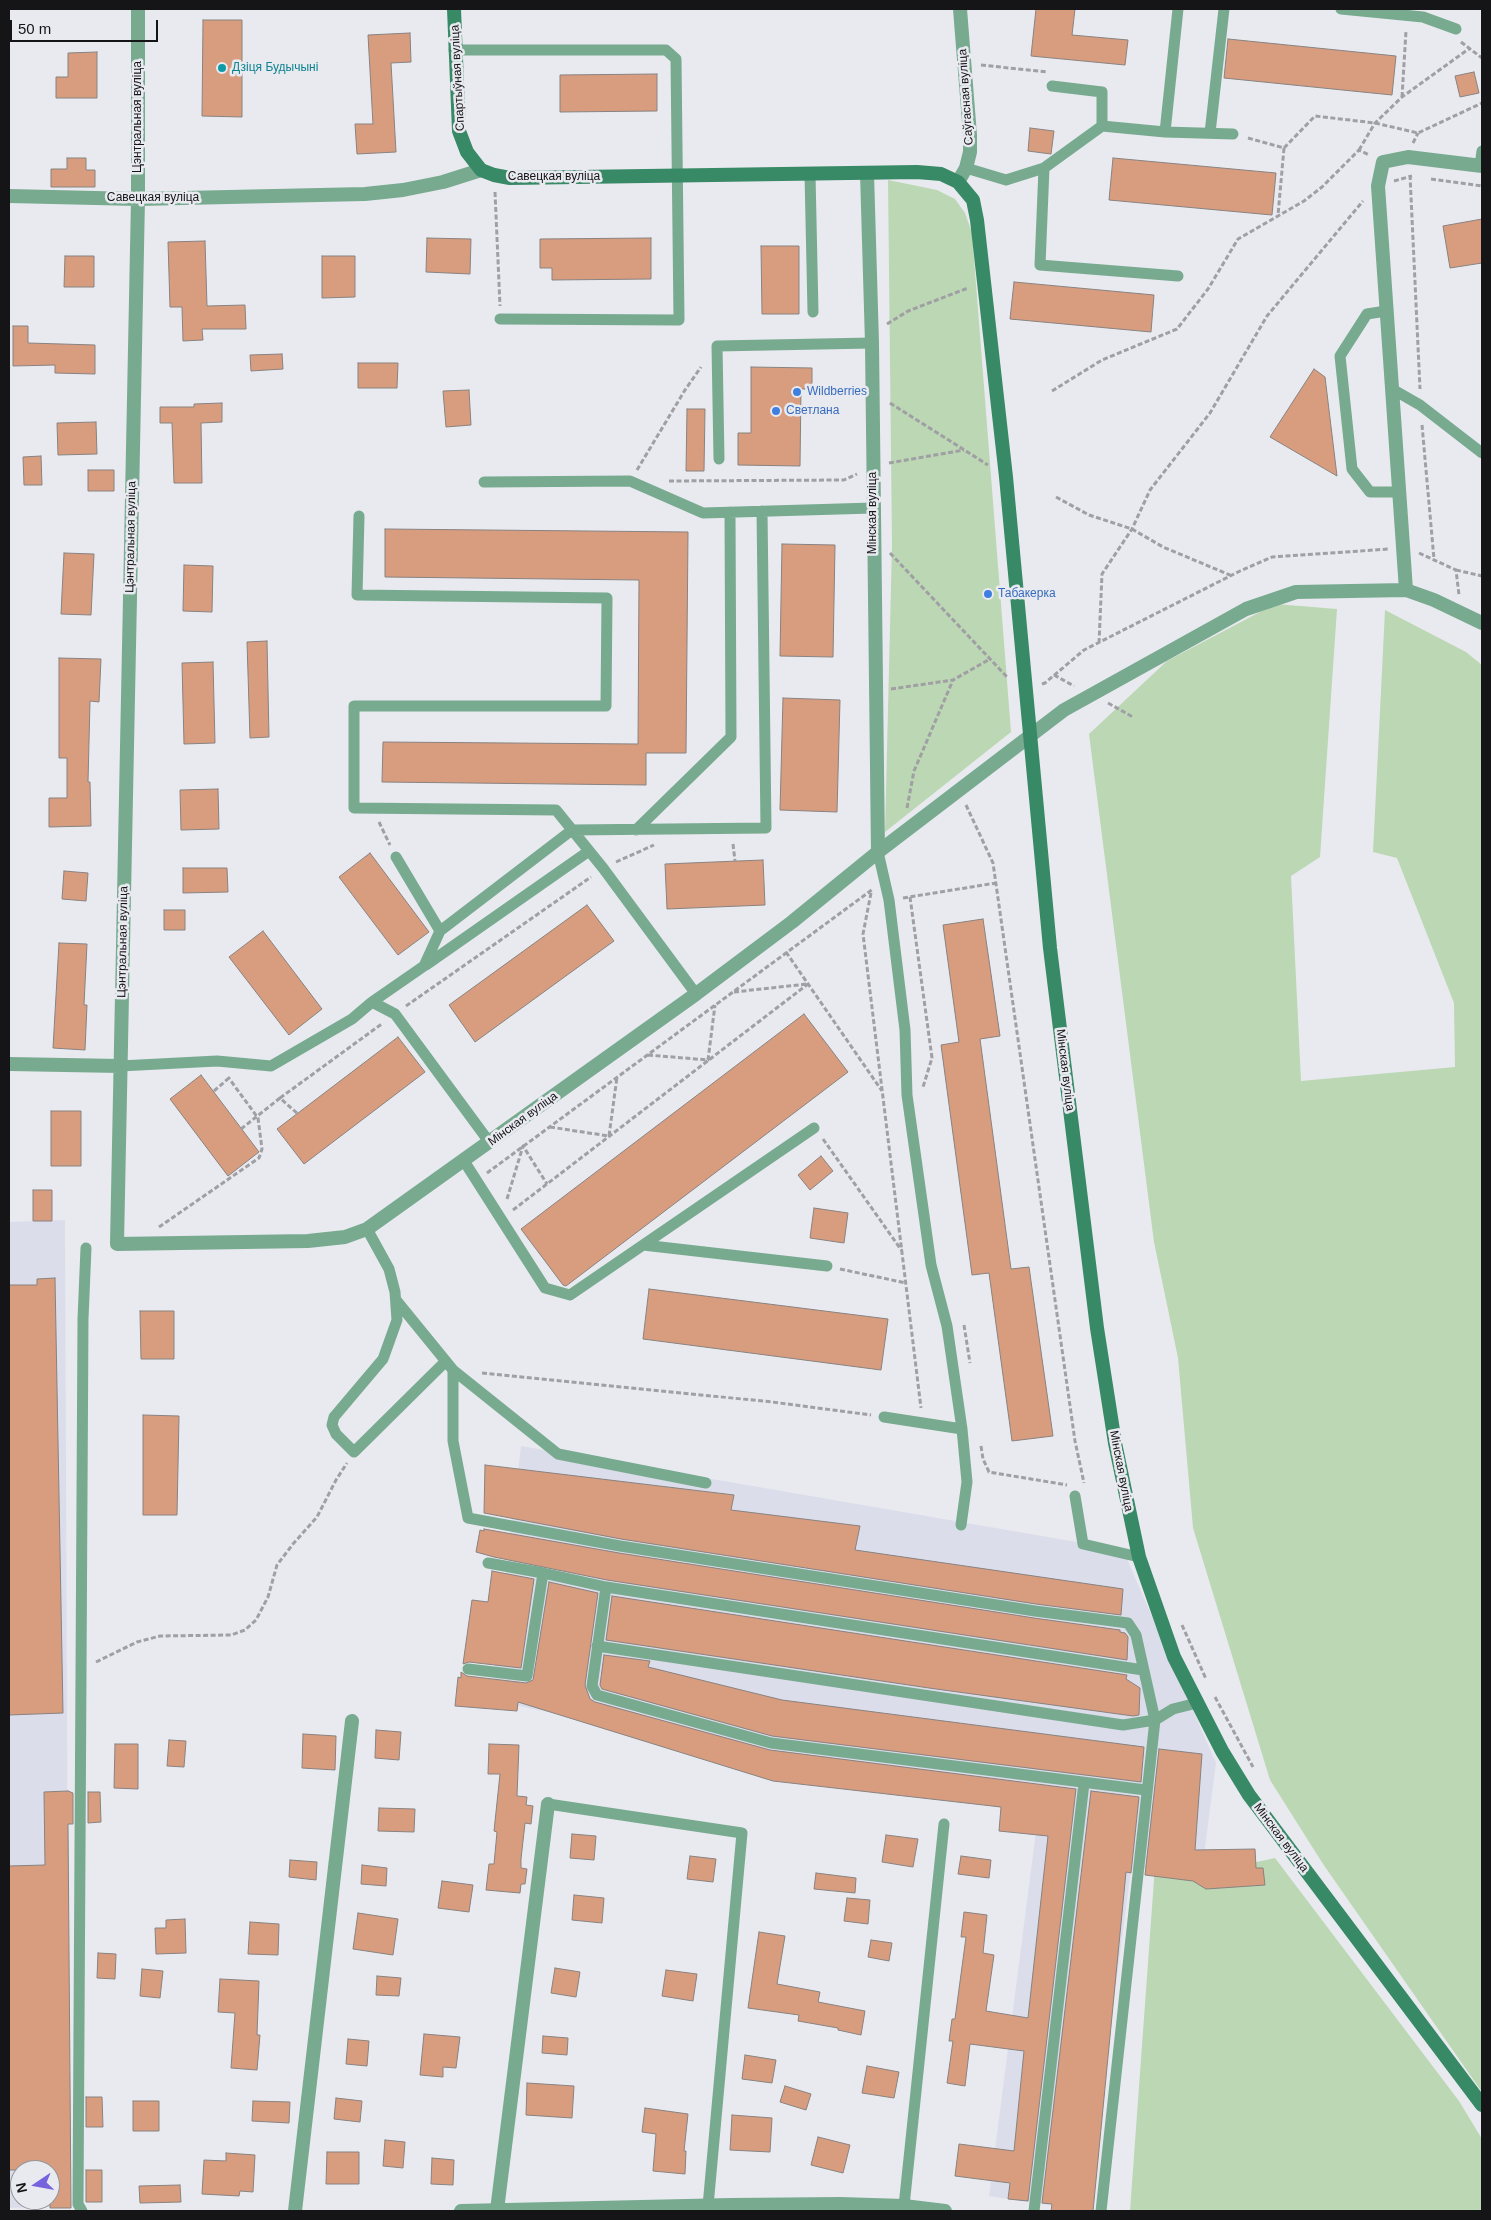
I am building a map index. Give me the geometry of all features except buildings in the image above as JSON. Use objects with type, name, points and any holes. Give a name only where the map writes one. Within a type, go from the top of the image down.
[{"type":"main road","name":"Спартыўная вуліца","points":[[454,9],[454,50],[459,131],[467,152],[488,172]]},
{"type":"main road","name":"Савецкая вуліца","points":[[488,172],[510,178],[917,172],[941,174],[958,182]]},
{"type":"main road","name":"Мінская вуліца","points":[[958,182],[973,200],[984,282],[1006,477],[1051,957],[1097,1328],[1115,1443],[1139,1557],[1174,1657],[1222,1751],[1249,1796],[1482,2105]]},
{"type":"street","name":"Цэнтральная вуліца","points":[[117,1244],[138,199],[138,9]]},
{"type":"street","name":"Саўгасная вуліца","points":[[958,182],[966,168],[970,152],[960,9]]},
{"type":"street","points":[[1406,590],[1378,186],[1383,162],[1408,157],[1481,166]]},
{"type":"street","name":"Савецкая вуліца","points":[[9,196],[138,199],[365,194],[403,190],[488,172]]},
{"type":"street","name":"Мінская вуліца","points":[[867,173],[873,392],[873,534],[878,852]]},
{"type":"street","points":[[1029,737],[1064,710],[1246,608],[1296,592],[1406,590],[1434,600],[1482,622]]},
{"type":"street","name":"Мінская вуліца","points":[[117,1244],[324,1240],[345,1237],[367,1229],[490,1143],[696,994],[792,922],[902,833],[1029,737]]},
{"type":"street","points":[[9,1064],[120,1066]]},
{"type":"street","points":[[295,2211],[352,1721]]},
{"type":"street","points":[[497,2210],[548,1804]]},
{"type":"street","points":[[461,2211],[708,2206],[904,2206],[945,2211]]},
{"type":"lane","points":[[1165,132],[1178,9]]},
{"type":"lane","points":[[1210,133],[1224,9]]},
{"type":"lane","points":[[1341,9],[1423,17],[1455,33]]},
{"type":"lane","points":[[454,50],[666,50],[676,59],[679,320],[500,319]]},
{"type":"lane","points":[[1052,86],[1102,92],[1102,126]]},
{"type":"lane","points":[[966,168],[1006,180],[1044,168],[1102,126],[1165,132],[1233,134]]},
{"type":"lane","points":[[1481,166],[1482,151]]},
{"type":"lane","points":[[1044,168],[1040,265],[1178,276]]},
{"type":"lane","points":[[810,174],[813,312]]},
{"type":"lane","points":[[1386,311],[1368,314],[1340,356],[1352,469],[1370,492],[1399,492]]},
{"type":"lane","points":[[720,459],[717,346],[872,338]]},
{"type":"lane","points":[[1392,390],[1420,405],[1482,453]]},
{"type":"lane","points":[[484,482],[630,481],[703,513],[873,508]]},
{"type":"lane","points":[[424,966],[440,931],[572,830],[766,828],[762,511]]},
{"type":"lane","points":[[636,830],[731,737],[730,512]]},
{"type":"lane","points":[[358,516],[357,596],[607,598],[606,706],[354,706],[354,808],[556,810],[603,868],[696,994]]},
{"type":"lane","points":[[120,1066],[217,1061],[271,1066],[352,1019],[372,1002],[589,852]]},
{"type":"lane","points":[[878,852],[889,900],[905,1030],[907,1095],[931,1265],[947,1326],[962,1429],[967,1482],[962,1525]]},
{"type":"lane","points":[[396,857],[440,931]]},
{"type":"lane","points":[[372,1002],[395,1014],[490,1143]]},
{"type":"lane","points":[[464,1161],[546,1288],[570,1294],[814,1128]]},
{"type":"lane","points":[[367,1229],[389,1269],[396,1300],[397,1320],[383,1359],[334,1417],[332,1426],[336,1434],[354,1452],[449,1366]]},
{"type":"lane","points":[[643,1245],[827,1266]]},
{"type":"lane","points":[[82,2211],[78,2204],[80,1674],[83,1319],[86,1248]]},
{"type":"lane","points":[[396,1300],[449,1366],[558,1454],[706,1483]]},
{"type":"lane","points":[[449,1366],[453,1441],[468,1518],[620,1546],[1035,1612],[1128,1623],[1136,1635],[1155,1720],[1101,2211]]},
{"type":"lane","points":[[884,1417],[962,1429]]},
{"type":"lane","points":[[1075,1491],[1084,1544],[1139,1557]]},
{"type":"lane","points":[[488,1563],[606,1586],[1143,1670]]},
{"type":"lane","points":[[468,1669],[527,1676],[543,1573]]},
{"type":"lane","points":[[606,1586],[592,1686],[597,1695],[771,1743],[1146,1790]]},
{"type":"lane","points":[[597,1646],[1123,1725],[1155,1720],[1173,1709],[1197,1703]]},
{"type":"lane","points":[[1034,2211],[1084,1783]]},
{"type":"lane","points":[[548,1804],[742,1834],[708,2206]]},
{"type":"lane","points":[[904,2206],[944,1824]]},
{"type":"path","points":[[1402,97],[1406,24]]},
{"type":"path","points":[[1455,33],[1482,58]]},
{"type":"path","points":[[1052,391],[1102,360],[1177,329],[1208,289],[1238,239],[1304,201],[1322,187],[1359,150],[1375,123],[1402,97],[1470,48]]},
{"type":"path","points":[[965,64],[1048,72]]},
{"type":"path","points":[[1278,215],[1284,148],[1315,116],[1375,123],[1418,133],[1482,103]]},
{"type":"path","points":[[1233,134],[1284,148]]},
{"type":"path","points":[[1359,150],[1383,162]]},
{"type":"path","points":[[1408,157],[1420,405],[1434,559]]},
{"type":"path","points":[[488,172],[500,319]]},
{"type":"path","points":[[1099,642],[1102,574],[1132,529],[1150,490],[1210,413],[1267,316],[1346,219],[1378,186],[1410,176],[1420,177]]},
{"type":"path","points":[[1428,178],[1482,186]]},
{"type":"path","points":[[872,338],[908,311],[984,282]]},
{"type":"path","points":[[630,481],[685,390],[717,346]]},
{"type":"path","points":[[873,392],[1006,477]]},
{"type":"path","points":[[660,481],[844,480],[873,466],[964,450]]},
{"type":"path","points":[[1056,497],[1089,515],[1132,529],[1163,547],[1230,576]]},
{"type":"path","points":[[873,534],[1006,677]]},
{"type":"path","points":[[1456,570],[1482,576]]},
{"type":"path","points":[[876,692],[953,680],[990,660]]},
{"type":"path","points":[[1054,676],[1076,687]]},
{"type":"path","points":[[902,833],[914,771],[953,680]]},
{"type":"path","points":[[1104,701],[1133,717]]},
{"type":"path","points":[[959,790],[993,863],[1074,1441],[1085,1488]]},
{"type":"path","points":[[372,808],[396,857]]},
{"type":"path","points":[[241,1129],[280,1098],[395,1014],[603,868],[661,842]]},
{"type":"path","points":[[725,843],[734,844],[735,861]]},
{"type":"path","points":[[476,1180],[884,880]]},
{"type":"path","points":[[889,900],[996,883]]},
{"type":"path","points":[[871,890],[863,934],[923,1423]]},
{"type":"path","points":[[910,896],[932,1058],[921,1095]]},
{"type":"path","points":[[786,952],[882,1092]]},
{"type":"path","points":[[732,992],[808,984]]},
{"type":"path","points":[[501,1219],[808,984]]},
{"type":"path","points":[[708,1060],[715,1005]]},
{"type":"path","points":[[647,1055],[708,1060]]},
{"type":"path","points":[[155,1229],[196,1203],[259,1158],[262,1149],[257,1117],[217,1061]]},
{"type":"path","points":[[609,1136],[617,1077]]},
{"type":"path","points":[[214,1092],[229,1078]]},
{"type":"path","points":[[280,1098],[298,1114]]},
{"type":"path","points":[[549,1127],[609,1136]]},
{"type":"path","points":[[814,1128],[902,1251]]},
{"type":"path","points":[[523,1146],[547,1184]]},
{"type":"path","points":[[501,1219],[523,1146]]},
{"type":"path","points":[[827,1266],[906,1283]]},
{"type":"path","points":[[962,1322],[966,1329],[970,1366]]},
{"type":"path","points":[[449,1366],[772,1402],[884,1417]]},
{"type":"path","points":[[980,1441],[983,1459],[990,1472],[1075,1491]]},
{"type":"path","points":[[80,1674],[94,1663],[137,1642],[160,1636],[231,1635],[245,1630],[256,1620],[268,1597],[278,1565],[293,1544],[317,1517],[336,1480],[354,1452]]},
{"type":"path","points":[[1179,1617],[1208,1685]]},
{"type":"path","points":[[1213,1694],[1255,1770]]},
{"type":"shaded area","points":[[65,1220],[69,2206],[60,2206],[60,2160],[10,2160],[9,2208],[9,1222]]},
{"type":"shaded area","points":[[521,1446],[1123,1550],[1216,1763],[1203,1863],[1131,1870],[1086,2211],[989,2196],[1038,1816],[491,1700]]},
{"type":"green space","points":[[888,180],[937,190],[955,199],[965,213],[972,233],[1011,732],[885,832],[892,545]]},
{"type":"green space","points":[[1275,604],[1337,609],[1320,857],[1291,876],[1301,1081],[1455,1067],[1454,1003],[1397,858],[1373,852],[1385,610],[1466,652],[1482,665],[1482,2092],[1323,1864],[1270,1780],[1193,1528],[1178,1358],[1154,1242],[1089,734],[1167,661]]},
{"type":"green space","points":[[1156,1852],[1243,1865],[1275,1858],[1459,2101],[1482,2139],[1482,2211],[1130,2211]]},
{"type":"place","name":"Дзіця Будычыні","points":[[222,68]]},
{"type":"place","name":"Wildberries","points":[[797,392]]},
{"type":"place","name":"Светлана","points":[[776,411]]},
{"type":"place","name":"Табакерка","points":[[988,594]]}]
